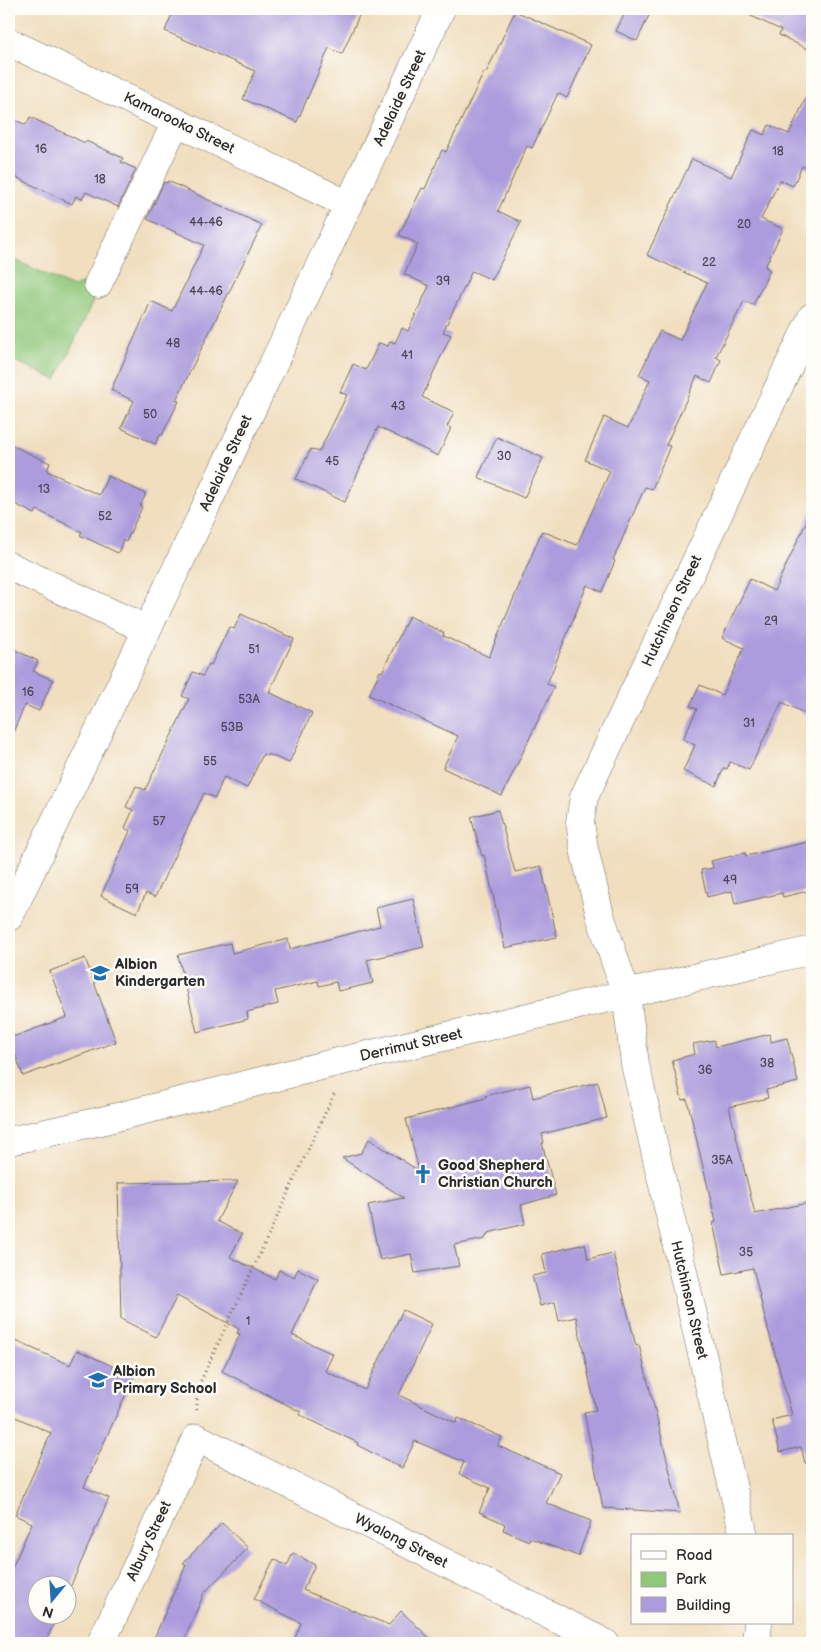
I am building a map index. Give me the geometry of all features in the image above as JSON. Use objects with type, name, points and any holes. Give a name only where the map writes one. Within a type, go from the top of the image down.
[{"type":"street","name":"Adelaide Street","points":[[9,917],[441,9]]},
{"type":"street","name":"Kamarooka Street","points":[[9,42],[349,205]]},
{"type":"street","points":[[98,284],[176,122]]},
{"type":"street","name":"Hutchinson Street","points":[[744,1534],[618,997],[580,822],[584,797],[812,317]]},
{"type":"street","points":[[9,566],[146,629]]},
{"type":"street","name":"Derrimut Street","points":[[9,1141],[101,1122],[329,1064],[812,950]]},
{"type":"street","name":"Albury Street","points":[[101,1643],[197,1438]]},
{"type":"street","name":"Wyalong Street","points":[[197,1438],[605,1643]]},
{"type":"path","points":[[197,1438],[197,1389],[334,1094],[329,1064]]},
{"type":"green space","points":[[160,159],[56,380],[9,358],[9,257],[73,287],[89,281]]},
{"type":"building","points":[[174,9],[362,9],[342,54],[329,48],[297,122],[243,99],[255,71],[165,31]]},
{"type":"building","points":[[627,9],[652,9],[637,41],[616,31]]},
{"type":"building","points":[[736,9],[812,9],[812,51],[779,35],[781,30]]},
{"type":"building","points":[[515,11],[591,45],[567,98],[558,93],[532,148],[527,146],[498,211],[521,222],[492,280],[472,271],[443,332],[451,335],[422,397],[454,412],[447,427],[451,428],[438,456],[378,427],[345,502],[296,479],[311,449],[319,452],[347,395],[340,392],[353,364],[366,370],[379,343],[388,346],[390,341],[395,343],[402,328],[408,331],[429,286],[404,274],[418,244],[399,235],[422,188],[425,189],[442,150],[446,152]]},
{"type":"building","points":[[812,85],[812,170],[802,166],[793,186],[780,180],[761,219],[783,229],[765,267],[770,270],[753,305],[744,301],[716,357],[721,360],[711,383],[697,376],[666,445],[670,446],[652,489],[645,487],[613,560],[615,561],[602,592],[587,585],[547,684],[554,687],[502,796],[443,768],[458,736],[369,695],[409,616],[444,633],[443,636],[489,657],[542,531],[577,545],[610,471],[585,460],[604,417],[628,428],[650,380],[639,375],[660,331],[680,340],[707,283],[647,255],[692,159],[731,177],[753,130],[764,135],[769,125],[789,134]]},
{"type":"building","points":[[9,117],[26,125],[30,117],[85,143],[86,141],[123,158],[121,162],[136,169],[118,207],[86,192],[82,199],[76,196],[72,204],[9,174]]},
{"type":"building","points":[[168,181],[262,225],[176,400],[179,401],[162,435],[160,435],[155,444],[121,428],[134,401],[111,390],[151,301],[172,311],[204,245],[147,219],[164,182],[167,183]]},
{"type":"building","points":[[497,437],[543,458],[524,498],[478,477]]},
{"type":"building","points":[[9,444],[50,463],[47,471],[99,495],[108,476],[146,494],[126,542],[123,540],[118,553],[80,535],[82,532],[37,510],[35,514],[9,501]]},
{"type":"building","points":[[812,510],[812,717],[782,702],[749,770],[730,762],[727,769],[724,768],[716,786],[683,771],[695,745],[683,739],[697,709],[690,706],[700,685],[722,695],[744,648],[722,638],[750,579],[774,591]]},
{"type":"building","points":[[241,614],[294,639],[269,692],[312,713],[289,763],[268,754],[267,756],[263,754],[247,788],[224,777],[215,798],[204,793],[155,897],[146,893],[137,913],[101,896],[130,831],[125,828],[133,810],[126,807],[136,786],[145,790],[189,699],[182,696],[193,672],[203,676],[209,664],[211,665],[229,627],[234,629]]},
{"type":"building","points":[[9,647],[38,661],[33,671],[53,680],[39,711],[25,705],[9,741]]},
{"type":"building","points":[[498,810],[515,872],[541,866],[557,937],[505,948],[484,855],[482,856],[471,817]]},
{"type":"building","points":[[812,841],[812,890],[783,897],[782,893],[735,904],[732,891],[707,897],[701,870],[713,868],[711,861],[745,853],[746,856]]},
{"type":"building","points":[[413,899],[424,947],[367,960],[373,983],[338,991],[336,982],[319,986],[318,981],[275,991],[278,1004],[247,1012],[248,1019],[197,1032],[178,955],[230,943],[232,953],[288,939],[290,949],[380,926],[376,908]]},
{"type":"building","points":[[85,958],[116,1042],[23,1076],[10,1038],[67,1017],[50,971]]},
{"type":"building","points":[[770,1034],[771,1042],[787,1038],[798,1082],[766,1090],[768,1098],[729,1107],[755,1214],[812,1202],[812,1462],[805,1463],[801,1447],[780,1452],[772,1420],[792,1415],[753,1268],[724,1274],[713,1223],[716,1222],[687,1099],[682,1100],[672,1060],[695,1054],[693,1044],[714,1040],[716,1047]]},
{"type":"building","points":[[598,1082],[607,1118],[542,1134],[544,1143],[542,1143],[556,1195],[521,1205],[525,1224],[488,1233],[485,1239],[454,1245],[459,1266],[415,1273],[411,1254],[380,1260],[368,1205],[404,1198],[342,1158],[361,1153],[369,1139],[419,1171],[406,1119],[530,1085],[533,1098]]},
{"type":"building","points":[[238,1181],[217,1221],[242,1234],[230,1257],[275,1279],[279,1270],[294,1277],[298,1269],[318,1279],[292,1335],[333,1354],[325,1371],[365,1390],[403,1310],[432,1324],[399,1395],[456,1423],[458,1418],[502,1437],[498,1446],[560,1473],[546,1503],[591,1521],[578,1556],[530,1538],[529,1541],[503,1530],[505,1524],[479,1512],[490,1488],[459,1474],[464,1462],[415,1441],[402,1468],[357,1445],[358,1443],[300,1415],[301,1412],[222,1371],[240,1334],[237,1333],[239,1329],[177,1296],[156,1337],[121,1319],[118,1183]]},
{"type":"building","points":[[585,1244],[588,1259],[613,1253],[636,1346],[639,1345],[680,1513],[603,1508],[584,1412],[596,1410],[576,1317],[559,1321],[555,1302],[540,1306],[532,1276],[546,1273],[542,1254]]},
{"type":"building","points":[[9,1338],[70,1365],[77,1350],[134,1376],[84,1487],[109,1498],[76,1574],[28,1574],[28,1624],[54,1624],[45,1643],[9,1643],[9,1575],[32,1523],[15,1515],[51,1433],[9,1414]]},
{"type":"building","points":[[222,1523],[248,1548],[204,1593],[183,1643],[152,1643],[186,1565],[183,1563]]},
{"type":"building","points":[[293,1553],[315,1565],[303,1590],[389,1625],[401,1611],[435,1643],[293,1643],[301,1623],[254,1599],[274,1559],[287,1566]]},
{"type":"place","name":"Albion Kindergarten","points":[[100,973]]},
{"type":"place","name":"Good Shepherd Christian Church","points":[[423,1174]]},
{"type":"place","name":"Albion Primary School","points":[[98,1380]]}]
